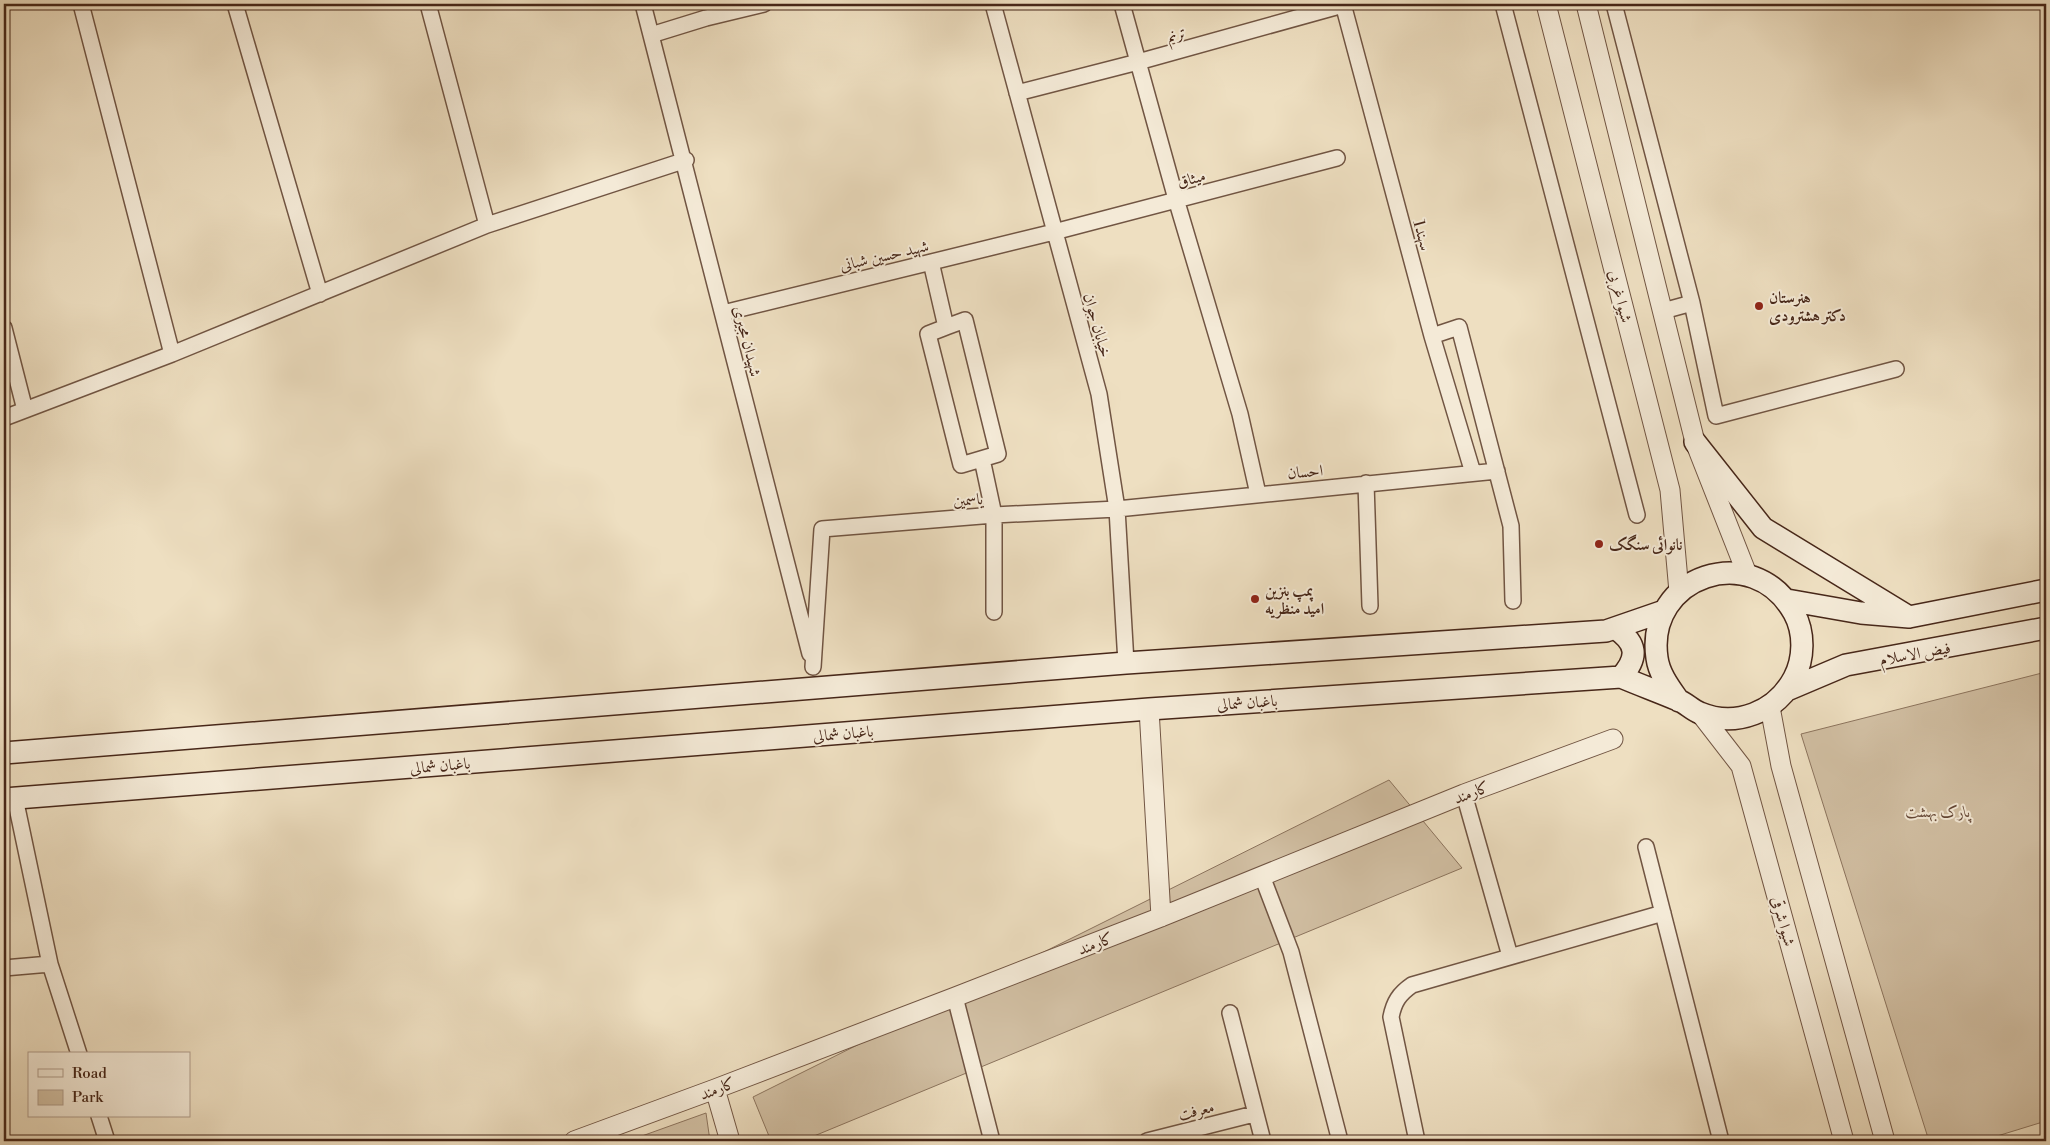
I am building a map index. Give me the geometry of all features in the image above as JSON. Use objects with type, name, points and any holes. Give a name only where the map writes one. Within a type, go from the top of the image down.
[{"type":"main road","points":[[1694,442],[1763,528],[1909,617]]},
{"type":"main road","points":[[1723,572],[1747,574],[1769,584],[1787,600],[1798,621],[1803,645],[1799,669],[1788,690],[1770,707],[1748,717],[1724,719],[1700,713],[1679,701],[1665,681],[1657,658],[1657,634],[1664,611],[1679,592],[1699,578],[1723,572]]},
{"type":"main road","points":[[1787,600],[1861,613],[1909,617],[2046,590]]},
{"type":"main road","points":[[4,754],[1126,663],[1606,631],[1664,611]]},
{"type":"main road","points":[[1615,628],[1628,637],[1634,651],[1631,666],[1621,677]]},
{"type":"main road","name":"فیض الاسلام","points":[[1788,690],[1846,665],[2046,628]]},
{"type":"main road","name":"باغبان شمالی","points":[[9,799],[1149,708],[1621,677],[1679,701]]},
{"type":"street","points":[[81,4],[172,354]]},
{"type":"street","points":[[235,4],[320,294]]},
{"type":"street","points":[[428,4],[487,225]]},
{"type":"street","name":"شهیدان مجیری","points":[[643,4],[685,160],[819,688]]},
{"type":"street","points":[[651,35],[706,18],[764,4]]},
{"type":"street","name":"خیابان جوان","points":[[993,4],[1099,394],[1117,509],[1126,663]]},
{"type":"street","points":[[1122,4],[1176,199],[1240,414],[1258,494]]},
{"type":"street","name":"ترنم","points":[[1017,93],[1138,62],[1343,4]]},
{"type":"street","name":"1سهند","points":[[1343,4],[1432,336],[1473,473]]},
{"type":"street","points":[[1503,4],[1637,515]]},
{"type":"street","name":"شیوا غربی","points":[[1546,4],[1670,490],[1679,592]]},
{"type":"street","points":[[1586,4],[1694,442],[1747,574]]},
{"type":"street","points":[[1614,4],[1692,303],[1716,416],[1896,369]]},
{"type":"street","name":"میثاق","points":[[1054,232],[1337,158]]},
{"type":"street","points":[[4,418],[172,354],[487,225],[685,160]]},
{"type":"street","name":"شهید حسین شبانی","points":[[723,313],[1054,232]]},
{"type":"street","points":[[931,262],[946,327]]},
{"type":"street","points":[[1663,311],[1692,303]]},
{"type":"street","points":[[965,320],[998,454],[960,465],[928,334],[946,327],[965,320]]},
{"type":"street","points":[[1432,336],[1459,327],[1510,526],[1513,601]]},
{"type":"street","points":[[4,328],[25,410]]},
{"type":"street","points":[[982,459],[994,514],[994,612]]},
{"type":"street","name":"احسان","points":[[1117,509],[1497,471]]},
{"type":"street","points":[[1366,483],[1370,606]]},
{"type":"street","name":"یاسمین","points":[[814,667],[822,529],[994,514],[1117,509]]},
{"type":"street","points":[[1770,707],[1781,766],[1884,1141]]},
{"type":"street","points":[[1149,708],[1161,917]]},
{"type":"street","name":"شیوا شرقی","points":[[1700,713],[1741,766],[1844,1141]]},
{"type":"street","name":"کارمند","points":[[574,1141],[955,997],[1161,917],[1464,794],[1613,739]]},
{"type":"street","points":[[1464,794],[1510,956]]},
{"type":"street","points":[[9,799],[50,964],[78,1052]]},
{"type":"street","points":[[1646,847],[1721,1141]]},
{"type":"street","points":[[1262,876],[1291,952],[1340,1141]]},
{"type":"street","points":[[1417,1141],[1391,1017],[1394,1003],[1401,992],[1412,985],[1663,913]]},
{"type":"street","points":[[4,968],[50,964]]},
{"type":"street","points":[[955,997],[992,1141]]},
{"type":"street","points":[[1230,1013],[1262,1141]]},
{"type":"street","points":[[715,1089],[730,1141]]},
{"type":"street","name":"معرفت","points":[[1147,1141],[1254,1114]]},
{"type":"street","points":[[100,1118],[106,1141]]},
{"type":"green space","name":"پارک بهشت","points":[[2046,672],[2046,1121],[1981,1141],[1929,1141],[1801,734]]},
{"type":"green space","points":[[1389,780],[1462,868],[802,1141],[771,1141],[753,1097]]},
{"type":"green space","points":[[706,1113],[710,1141],[628,1141]]},
{"type":"place","name":"هنرستان دکتر هشترودی","points":[[1759,306]]},
{"type":"place","name":"نانوائی سنگک","points":[[1599,544]]},
{"type":"place","name":"پمپ بنزین امید منظریه","points":[[1255,599]]}]
